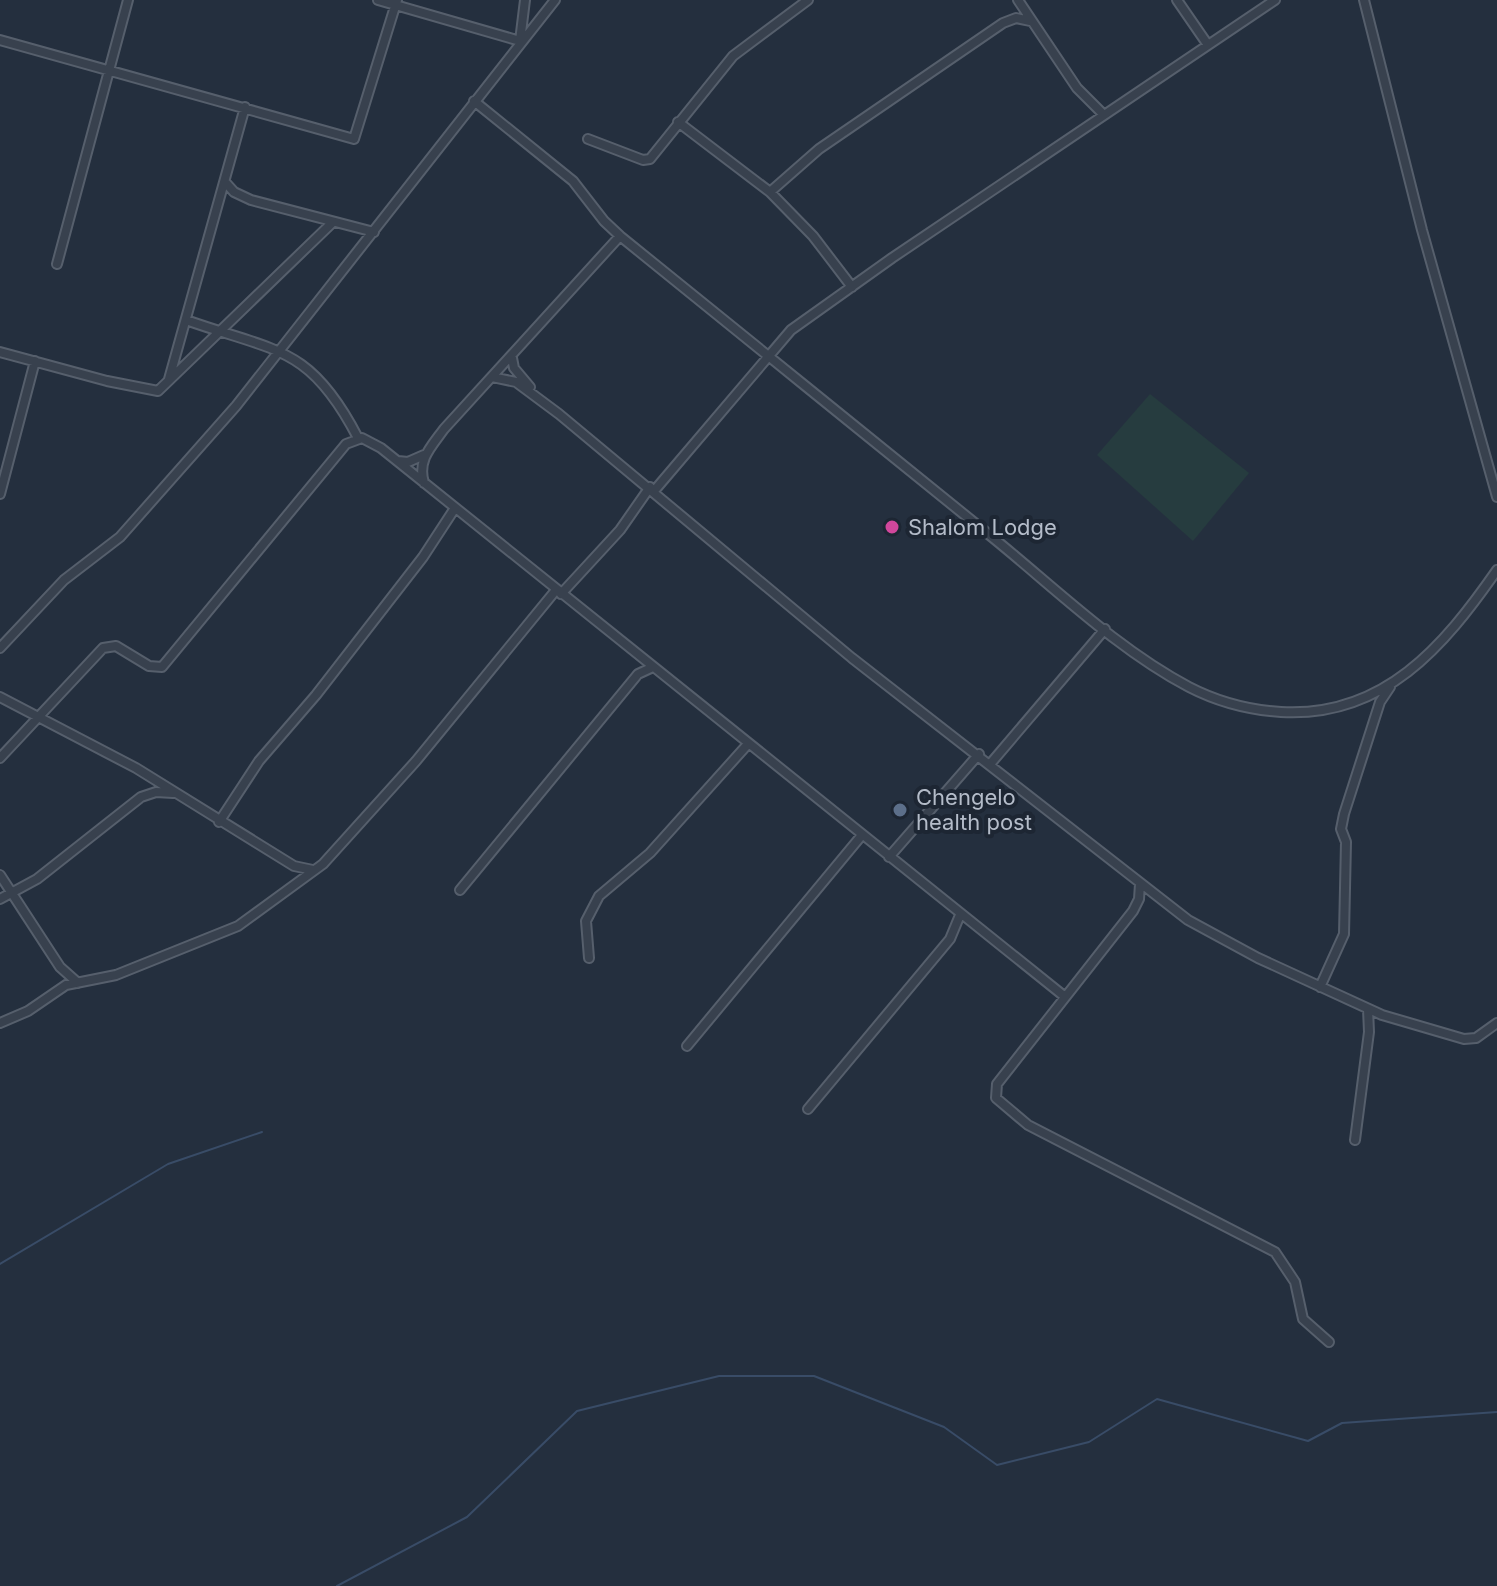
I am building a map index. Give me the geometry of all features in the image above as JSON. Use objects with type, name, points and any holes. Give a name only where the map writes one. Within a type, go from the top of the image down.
[{"type":"street","points":[[57,264],[128,0]]},
{"type":"street","points":[[378,0],[396,2],[520,41]]},
{"type":"street","points":[[520,41],[525,0]]},
{"type":"street","points":[[0,648],[64,580],[120,537],[236,406],[555,0]]},
{"type":"street","points":[[588,139],[643,160],[650,159],[733,56],[808,0]]},
{"type":"street","points":[[1018,0],[1077,88],[1104,115]]},
{"type":"street","points":[[1177,0],[1208,45]]},
{"type":"street","points":[[0,1023],[28,1011],[57,989],[116,975],[238,926],[342,847],[558,592],[620,530],[768,353],[791,330],[1275,0]]},
{"type":"street","points":[[1364,0],[1426,245],[1497,497]]},
{"type":"street","points":[[0,40],[354,139],[396,2]]},
{"type":"street","points":[[770,192],[819,149],[1003,23],[1016,18],[1030,21]]},
{"type":"street","points":[[474,101],[573,181],[604,221],[620,236],[1105,629],[1151,665],[1211,698],[1235,706],[1309,712],[1364,698],[1392,684],[1431,655],[1497,570]]},
{"type":"street","points":[[168,380],[245,107]]},
{"type":"street","points":[[678,122],[770,192],[813,236],[852,287]]},
{"type":"street","points":[[225,182],[234,192],[251,200],[374,232]]},
{"type":"street","points":[[0,352],[158,391],[333,222]]},
{"type":"street","points":[[424,483],[421,467],[424,455],[461,408],[512,358],[620,236]]},
{"type":"street","points":[[186,320],[280,349],[327,385],[358,438]]},
{"type":"street","points":[[512,358],[514,368],[537,397]]},
{"type":"street","points":[[0,494],[35,361]]},
{"type":"street","points":[[492,377],[511,379],[537,397],[652,489],[852,658],[991,763],[1188,920],[1368,1009],[1464,1039],[1476,1038],[1497,1023]]},
{"type":"street","points":[[0,758],[109,646],[124,649],[149,666],[162,667],[346,444],[358,438],[369,440],[1064,996]]},
{"type":"street","points":[[396,460],[408,462],[424,455]]},
{"type":"street","points":[[219,822],[259,761],[384,608],[455,508]]},
{"type":"street","points":[[991,763],[1105,629]]},
{"type":"street","points":[[638,674],[639,656]]},
{"type":"street","points":[[460,890],[638,674],[653,667]]},
{"type":"street","points":[[1320,987],[1344,934],[1346,842],[1341,829],[1374,719],[1392,684]]},
{"type":"street","points":[[0,697],[40,715],[151,778],[294,866],[313,870]]},
{"type":"street","points":[[1364,698],[1374,719]]},
{"type":"street","points":[[29,710],[31,725]]},
{"type":"street","points":[[589,958],[586,921],[599,896],[650,853],[748,744]]},
{"type":"street","points":[[889,857],[979,754]]},
{"type":"street","points":[[149,794],[151,778]]},
{"type":"street","points":[[0,899],[37,879],[149,794],[175,793]]},
{"type":"street","points":[[207,814],[224,810]]},
{"type":"street","points":[[687,1046],[862,835]]},
{"type":"street","points":[[294,866],[297,883]]},
{"type":"street","points":[[0,875],[60,967],[78,983]]},
{"type":"street","points":[[1139,884],[1139,899],[1133,911],[1064,996],[995,1090],[1001,1104],[1028,1125],[1275,1252],[1295,1282],[1303,1319],[1329,1342]]},
{"type":"street","points":[[808,1109],[950,939],[960,915]]},
{"type":"street","points":[[57,989],[60,967]]},
{"type":"street","points":[[1355,1140],[1369,1032],[1368,1009]]},
{"type":"green space","points":[[1150,394],[1249,473],[1193,541],[1097,455]]},
{"type":"waterway","points":[[0,1264],[168,1164],[262,1132]]},
{"type":"waterway","points":[[337,1586],[467,1517],[577,1411],[719,1376],[814,1376],[944,1427],[997,1465],[1089,1442],[1157,1399],[1308,1441],[1342,1423],[1497,1412]]},
{"type":"place","name":"Shalom Lodge","points":[[892,527]]},
{"type":"place","name":"Chengelo health post","points":[[900,810]]}]
